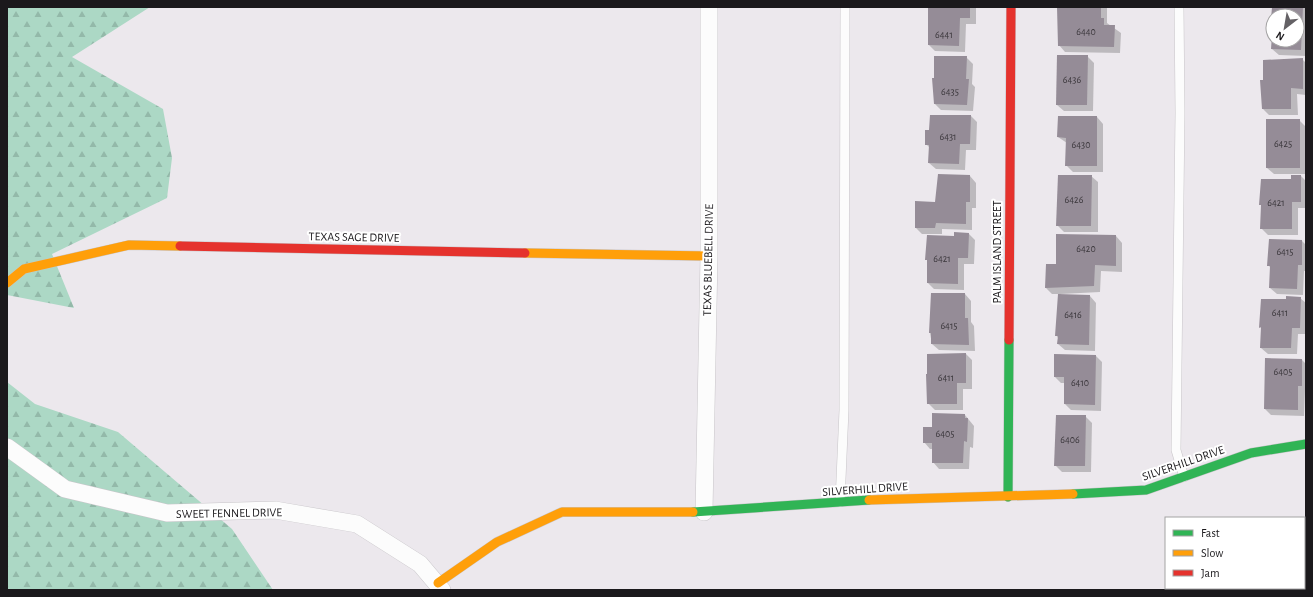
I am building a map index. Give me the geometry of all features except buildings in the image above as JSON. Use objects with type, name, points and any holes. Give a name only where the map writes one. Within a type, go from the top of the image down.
[{"type":"street","name":"TEXAS BLUEBELL DRIVE","points":[[704,512],[709,256],[709,7]]},
{"type":"street","name":"PALM ISLAND STREET","points":[[1008,497],[1010,7]]},
{"type":"street","name":"TEXAS SAGE DRIVE","points":[[7,283],[24,270],[130,245],[709,256]]},
{"type":"street","name":"SILVERHILL DRIVE","points":[[440,587],[497,542],[562,512],[704,512],[902,498],[1008,497],[1146,490],[1251,453],[1306,444]]},
{"type":"street","name":"SWEET FENNEL DRIVE","points":[[7,447],[65,489],[167,513],[275,510],[356,524],[420,564],[440,587]]},
{"type":"lane","points":[[840,502],[844,395],[845,7]]},
{"type":"lane","points":[[1178,7],[1180,113],[1176,450],[1184,477]]},
{"type":"green space","points":[[7,7],[150,7],[72,57],[163,109],[172,158],[167,198],[52,254],[74,308],[7,295]]},
{"type":"green space","points":[[7,382],[35,404],[118,432],[232,529],[273,590],[7,590]]},
{"type":"traffic: fast","points":[[1008,497],[1009,340]]},
{"type":"traffic: fast","points":[[1073,494],[1146,490],[1251,453],[1306,444]]},
{"type":"traffic: fast","points":[[693,512],[869,500]]},
{"type":"traffic: slow","points":[[7,283],[24,269],[129,245],[180,246]]},
{"type":"traffic: slow","points":[[525,253],[709,256]]},
{"type":"traffic: slow","points":[[869,500],[1073,494]]},
{"type":"traffic: slow","points":[[438,583],[497,542],[562,512],[693,512]]},
{"type":"traffic: jam","points":[[1009,340],[1011,7]]},
{"type":"traffic: jam","points":[[180,246],[525,253]]}]
